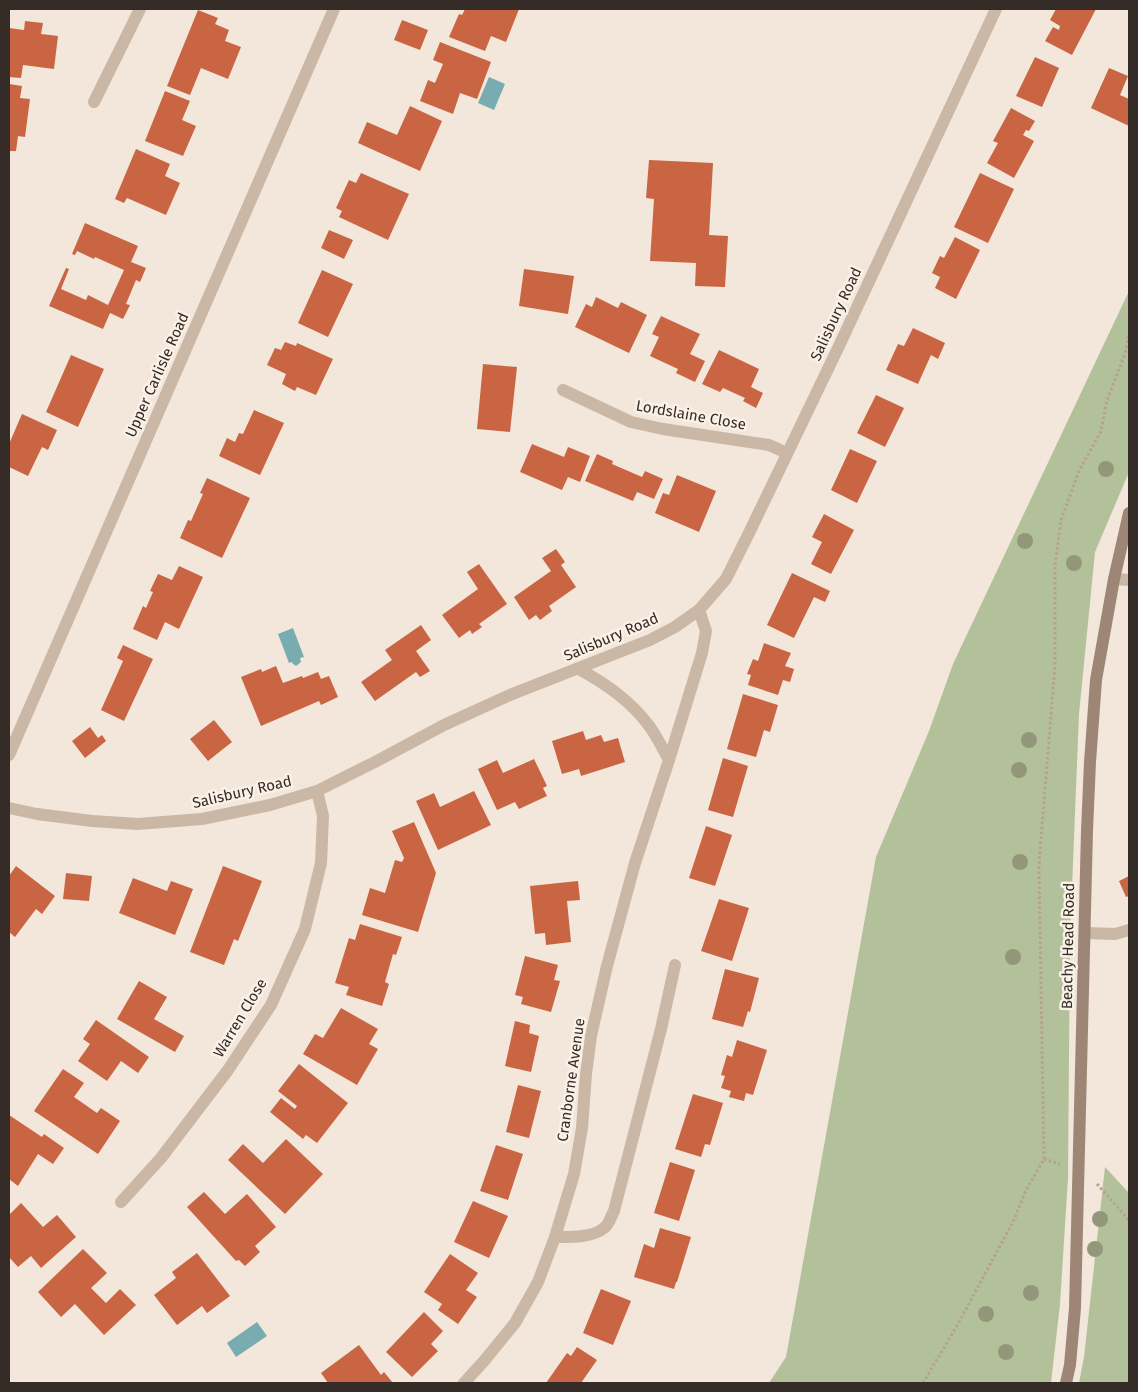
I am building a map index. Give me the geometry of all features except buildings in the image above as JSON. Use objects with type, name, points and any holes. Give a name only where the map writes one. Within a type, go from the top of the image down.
[{"type":"street","points":[[94,102],[140,9]]},
{"type":"street","name":"Upper Carlisle Road","points":[[9,755],[334,9]]},
{"type":"street","name":"Salisbury Road","points":[[9,808],[83,820],[138,824],[202,820],[270,805],[317,791],[444,725],[510,694],[650,640],[675,627],[699,610],[726,578],[749,533],[840,346],[996,9]]},
{"type":"street","name":"Lordslaine Close","points":[[563,390],[631,422],[663,429],[769,445],[787,453]]},
{"type":"street","name":"Beachy Head Road","points":[[1066,1383],[1070,1364],[1075,1308],[1089,782],[1096,680],[1114,579],[1129,513]]},
{"type":"street","points":[[1114,579],[1129,580]]},
{"type":"street","name":"Cranborne Avenue","points":[[464,1383],[484,1362],[514,1323],[538,1282],[555,1237],[574,1174],[582,1128],[591,1036],[607,966],[635,864],[702,653],[706,631],[699,610]]},
{"type":"street","points":[[579,668],[605,683],[628,702],[650,727],[669,760]]},
{"type":"street","name":"Warren Close","points":[[121,1202],[161,1158],[228,1070],[271,1005],[305,928],[321,863],[323,816],[317,791]]},
{"type":"street","points":[[1085,933],[1115,934],[1129,930]]},
{"type":"street","points":[[555,1237],[573,1237],[596,1233],[606,1228],[614,1210],[661,1029],[675,965]]},
{"type":"path","points":[[923,1383],[958,1324],[1014,1220],[1026,1190],[1044,1160],[1039,864],[1055,665],[1055,566],[1061,520],[1078,471],[1101,431],[1107,400],[1125,354],[1129,333]]},
{"type":"path","points":[[1079,1168],[1100,1187],[1129,1220]]},
{"type":"green space","points":[[1129,291],[1129,472],[1095,552],[1079,714],[1070,937],[1068,1178],[1060,1304],[1051,1383],[769,1383],[786,1357],[876,857],[929,731],[953,664]]},
{"type":"green space","points":[[1105,1167],[1129,1193],[1129,1383],[1079,1383],[1084,1357]]},
{"type":"water","points":[[489,77],[505,84],[494,110],[478,103]]},
{"type":"water","points":[[293,628],[304,657],[300,658],[301,662],[296,666],[292,662],[289,663],[278,634]]},
{"type":"water","points":[[257,1322],[267,1336],[236,1357],[227,1343]]}]
